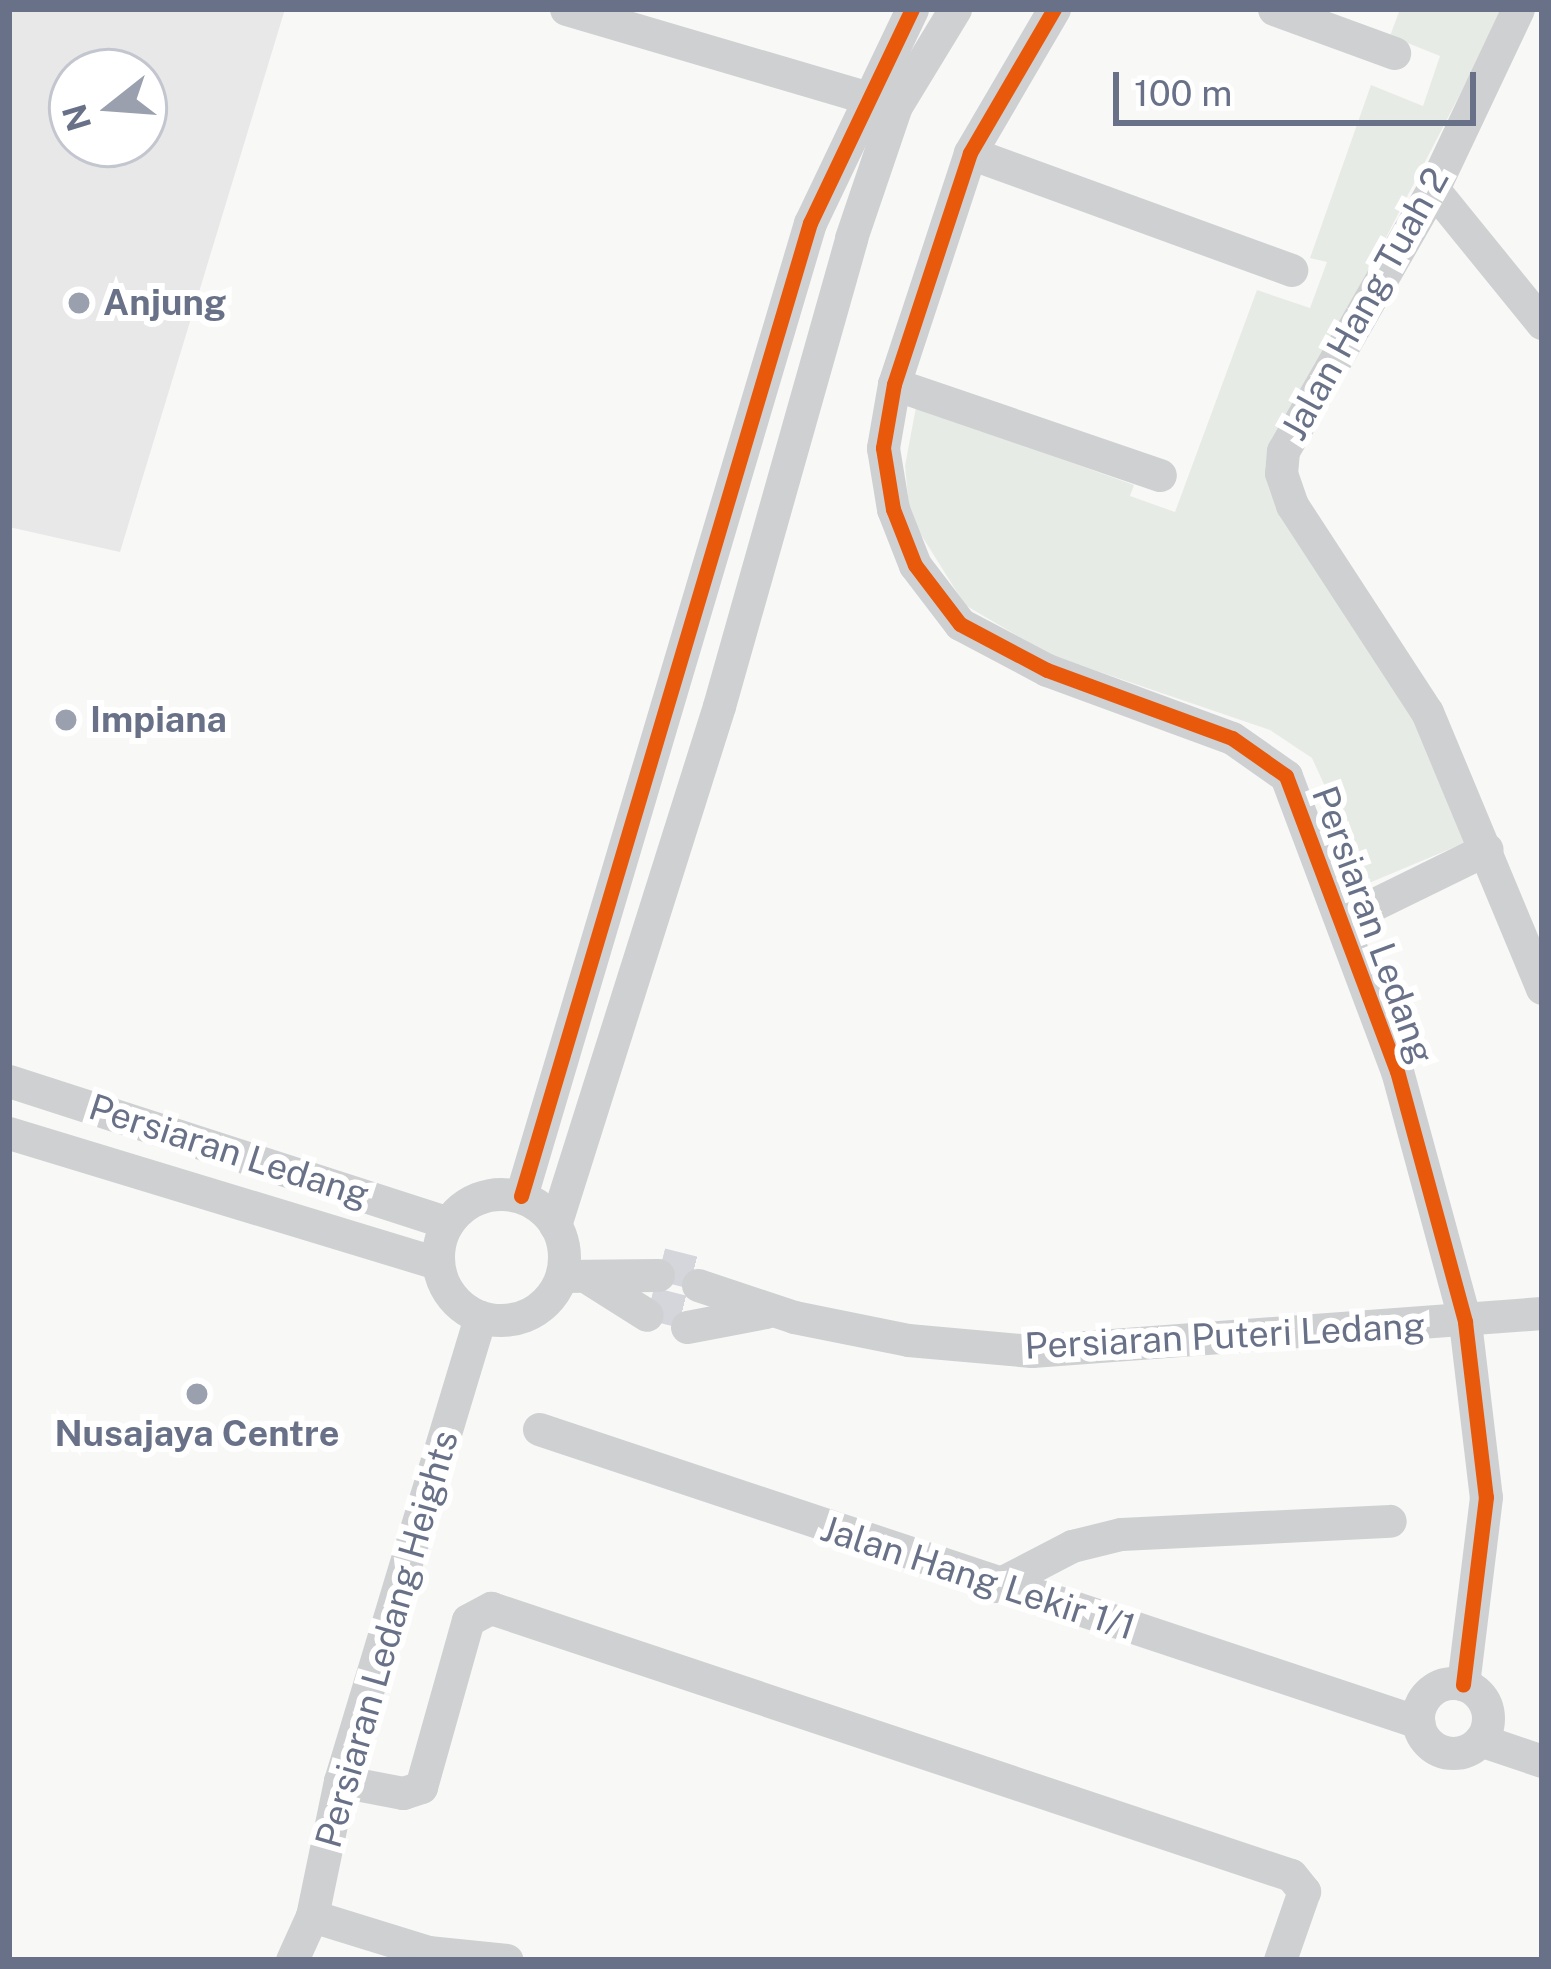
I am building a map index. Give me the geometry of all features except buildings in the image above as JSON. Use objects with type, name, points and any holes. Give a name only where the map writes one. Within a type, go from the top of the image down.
[{"type":"street","points":[[566,9],[880,102]]},
{"type":"street","points":[[555,1225],[719,706],[880,102],[912,9]]},
{"type":"street","points":[[521,1196],[811,223],[880,102],[955,9]]},
{"type":"street","name":"Persiaran Ledang","points":[[1054,9],[970,153],[894,384],[883,448],[893,509],[915,565],[960,624],[1047,670],[1262,754],[1286,776],[1397,1071],[1466,1322],[1486,1498],[1462,1685]]},
{"type":"street","points":[[1274,9],[1394,53]]},
{"type":"street","name":"Jalan Hang Tuah 2","points":[[1518,9],[1433,189],[1282,452],[1281,473],[1292,505],[1427,712],[1542,988]]},
{"type":"street","points":[[970,153],[1291,270]]},
{"type":"street","points":[[1433,189],[1542,323]]},
{"type":"street","points":[[894,384],[1160,475]]},
{"type":"street","points":[[1342,920],[1486,849]]},
{"type":"street","name":"Persiaran Ledang","points":[[9,1081],[448,1222]]},
{"type":"street","name":"Persiaran Ledang","points":[[9,1133],[438,1263]]},
{"type":"street","points":[[576,1277],[555,1225],[521,1196],[480,1197],[448,1222],[438,1263],[451,1296],[480,1317],[530,1314],[576,1277],[654,1289],[576,1277]]},
{"type":"street","points":[[767,1312],[694,1300],[767,1312]]},
{"type":"street","name":"Persiaran Puteri Ledang","points":[[767,1312],[908,1340],[1032,1351],[1542,1313]]},
{"type":"street","name":"Persiaran Ledang Heights","points":[[292,1960],[312,1916],[340,1781],[480,1317]]},
{"type":"street","name":"Jalan Hang Lekir 1/1","points":[[539,1430],[995,1586],[1418,1722]]},
{"type":"street","points":[[995,1586],[1072,1546],[1121,1534],[1390,1521]]},
{"type":"street","points":[[340,1781],[404,1793],[421,1787],[468,1620],[491,1608],[1291,1875],[1303,1898],[1280,1960]]},
{"type":"street","points":[[1462,1685],[1486,1708],[1480,1740],[1461,1753],[1437,1750],[1418,1722],[1430,1691],[1462,1685]]},
{"type":"street","points":[[1480,1740],[1542,1761]]},
{"type":"street","points":[[312,1916],[428,1952],[507,1960]]},
{"type":"shaded area","points":[[9,9],[285,9],[120,552],[9,527]]},
{"type":"shaded area","points":[[1400,9],[1504,9],[1269,464],[1403,692],[1474,839],[1369,883],[1312,758],[1270,730],[1050,655],[965,605],[910,517],[905,466],[916,407],[1134,485],[1130,496],[1175,512],[1257,290],[1310,308],[1327,262],[1310,258],[1371,85],[1423,106],[1440,56],[1390,36]]},
{"type":"tunnel","points":[[661,1264],[701,1274]]},
{"type":"tunnel","points":[[650,1303],[690,1313]]},
{"type":"cycle path","points":[[521,1196],[810,223],[912,9]]},
{"type":"cycle path","points":[[1054,9],[970,153],[894,384],[883,448],[893,509],[915,565],[960,624],[1047,670],[1232,738],[1286,776],[1397,1071],[1465,1322],[1486,1497],[1463,1685]]},
{"type":"place","name":"Anjung","points":[[79,303]]},
{"type":"place","name":"Impiana","points":[[66,720]]},
{"type":"place","name":"Nusajaya Centre","points":[[197,1394]]}]
